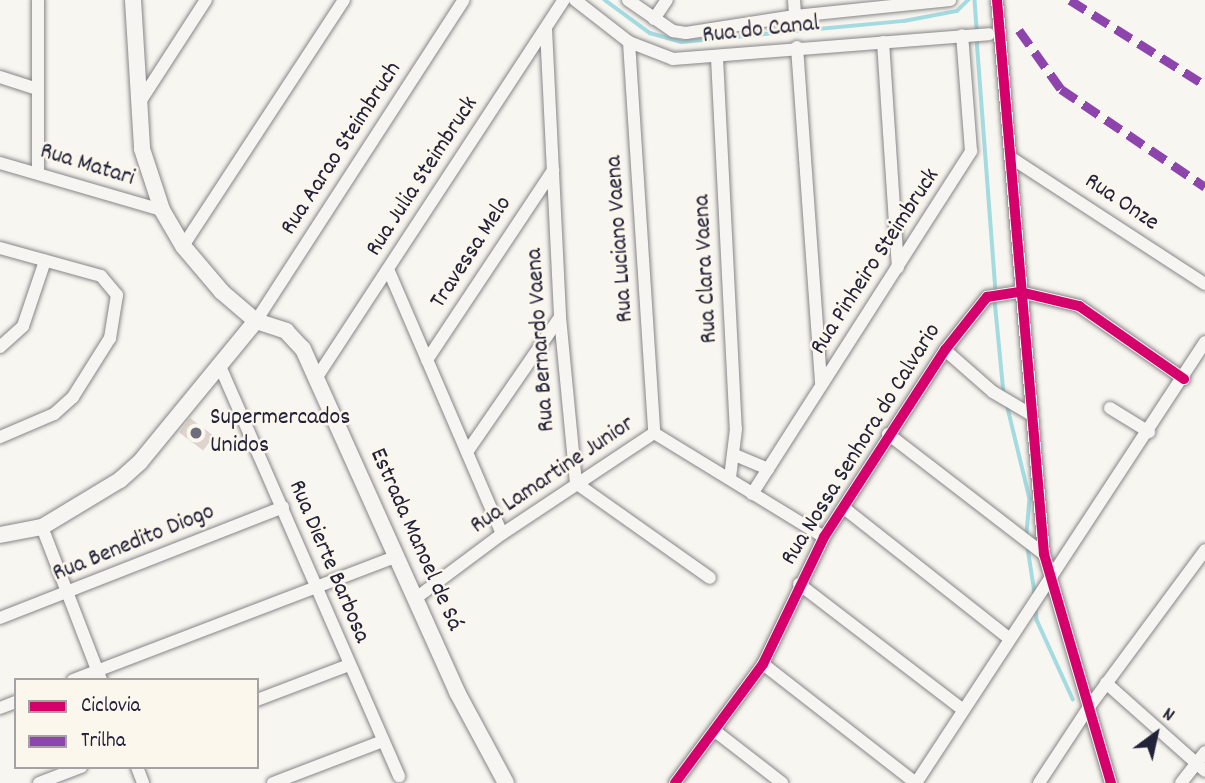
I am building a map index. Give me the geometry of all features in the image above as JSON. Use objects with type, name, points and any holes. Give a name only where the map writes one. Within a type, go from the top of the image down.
[{"type":"main road","name":"Estrada Manoel de Sá","points":[[133,0],[142,149],[162,211],[183,246],[222,292],[256,321],[286,331],[317,377],[482,746],[506,783]]},
{"type":"main road","points":[[0,535],[43,527],[102,493],[140,462],[256,321]]},
{"type":"street","points":[[37,0],[38,173]]},
{"type":"street","points":[[138,105],[206,0]]},
{"type":"street","points":[[183,246],[344,0]]},
{"type":"street","name":"Rua Aarao Steimbruch","points":[[256,321],[464,0]]},
{"type":"street","name":"Rua Julia Steimbruck","points":[[317,377],[564,0]]},
{"type":"street","name":"Rua do Canal","points":[[575,0],[629,42],[673,60],[717,58],[797,47],[989,34]]},
{"type":"street","name":"Rua do Canal","points":[[628,0],[673,31],[687,33],[880,4],[947,1]]},
{"type":"street","points":[[654,19],[667,0]]},
{"type":"street","points":[[794,0],[795,16]]},
{"type":"street","points":[[997,0],[1013,159],[1017,291],[1030,414],[1039,550],[1086,710],[1111,783]]},
{"type":"street","name":"Rua Bernardo Vaena","points":[[546,29],[561,317],[576,483]]},
{"type":"street","name":"Rua Pinheiro Steimbruck","points":[[752,494],[971,151],[966,34]]},
{"type":"street","name":"Rua Luciano Vaena","points":[[629,42],[654,433]]},
{"type":"street","points":[[883,42],[898,268]]},
{"type":"street","points":[[797,47],[821,385]]},
{"type":"street","name":"Rua Clara Vaena","points":[[717,58],[735,455],[730,478]]},
{"type":"street","points":[[0,77],[37,89]]},
{"type":"street","name":"Rua Onze","points":[[1013,159],[1205,284]]},
{"type":"street","name":"Rua Matari","points":[[0,163],[162,211]]},
{"type":"street","name":"Travessa Melo","points":[[427,360],[552,170]]},
{"type":"street","points":[[0,248],[101,276],[111,283],[117,295],[115,320],[99,360],[73,397],[54,414],[0,437]]},
{"type":"street","points":[[0,346],[23,326],[45,261]]},
{"type":"street","points":[[388,269],[502,534]]},
{"type":"street","points":[[1017,291],[1079,306],[1184,379]]},
{"type":"street","name":"Rua Nossa Senhora do Calvario","points":[[675,783],[763,664],[799,584],[824,537],[888,434],[945,350],[988,297],[1017,291]]},
{"type":"street","points":[[467,452],[561,317]]},
{"type":"street","points":[[763,664],[916,783],[1184,379],[1205,342]]},
{"type":"street","points":[[945,350],[993,392],[1030,414]]},
{"type":"street","name":"Rua Dierte Barbosa","points":[[219,364],[399,776]]},
{"type":"street","points":[[1110,408],[1149,432]]},
{"type":"street","name":"Rua Lamartine Junior","points":[[416,598],[502,534],[654,433],[824,537]]},
{"type":"street","points":[[888,434],[1039,550]]},
{"type":"street","points":[[735,455],[768,469]]},
{"type":"street","points":[[576,483],[710,578]]},
{"type":"street","name":"Rua Benedito Diogo","points":[[0,618],[68,594],[283,507]]},
{"type":"street","points":[[844,508],[1010,639]]},
{"type":"street","points":[[43,527],[99,675],[397,556]]},
{"type":"street","points":[[1039,783],[1086,710],[1205,550]]},
{"type":"street","points":[[799,584],[963,710]]},
{"type":"street","points":[[259,699],[349,665]]},
{"type":"street","points":[[1107,683],[1200,767]]},
{"type":"street","points":[[715,731],[782,783]]},
{"type":"street","points":[[273,783],[383,741]]},
{"type":"street","points":[[1181,783],[1200,767],[1205,752]]},
{"type":"street","points":[[39,783],[76,769]]},
{"type":"building","name":"Supermercados Unidos","points":[[190,418],[214,436],[203,450],[179,432]]},
{"type":"waterway","points":[[605,0],[650,33],[681,42],[904,21],[957,11],[968,0]]},
{"type":"waterway","points":[[975,0],[977,31]]},
{"type":"waterway","points":[[977,39],[996,293]]},
{"type":"waterway","points":[[995,300],[1004,393]]},
{"type":"waterway","points":[[1007,404],[1030,499],[1027,537]]},
{"type":"waterway","points":[[1028,548],[1035,593]]},
{"type":"waterway","points":[[1036,607],[1037,620],[1073,699]]},
{"type":"marked path","points":[[1070,0],[1205,85]]},
{"type":"marked path","points":[[1019,30],[1061,89],[1205,187]]},
{"type":"cycle path","points":[[997,0],[1044,554],[1111,783]]},
{"type":"cycle path","points":[[675,783],[763,664],[824,537],[945,350],[987,297],[1020,292],[1079,306],[1184,379]]},
{"type":"place","name":"Supermercados Unidos","points":[[196,433]]}]
